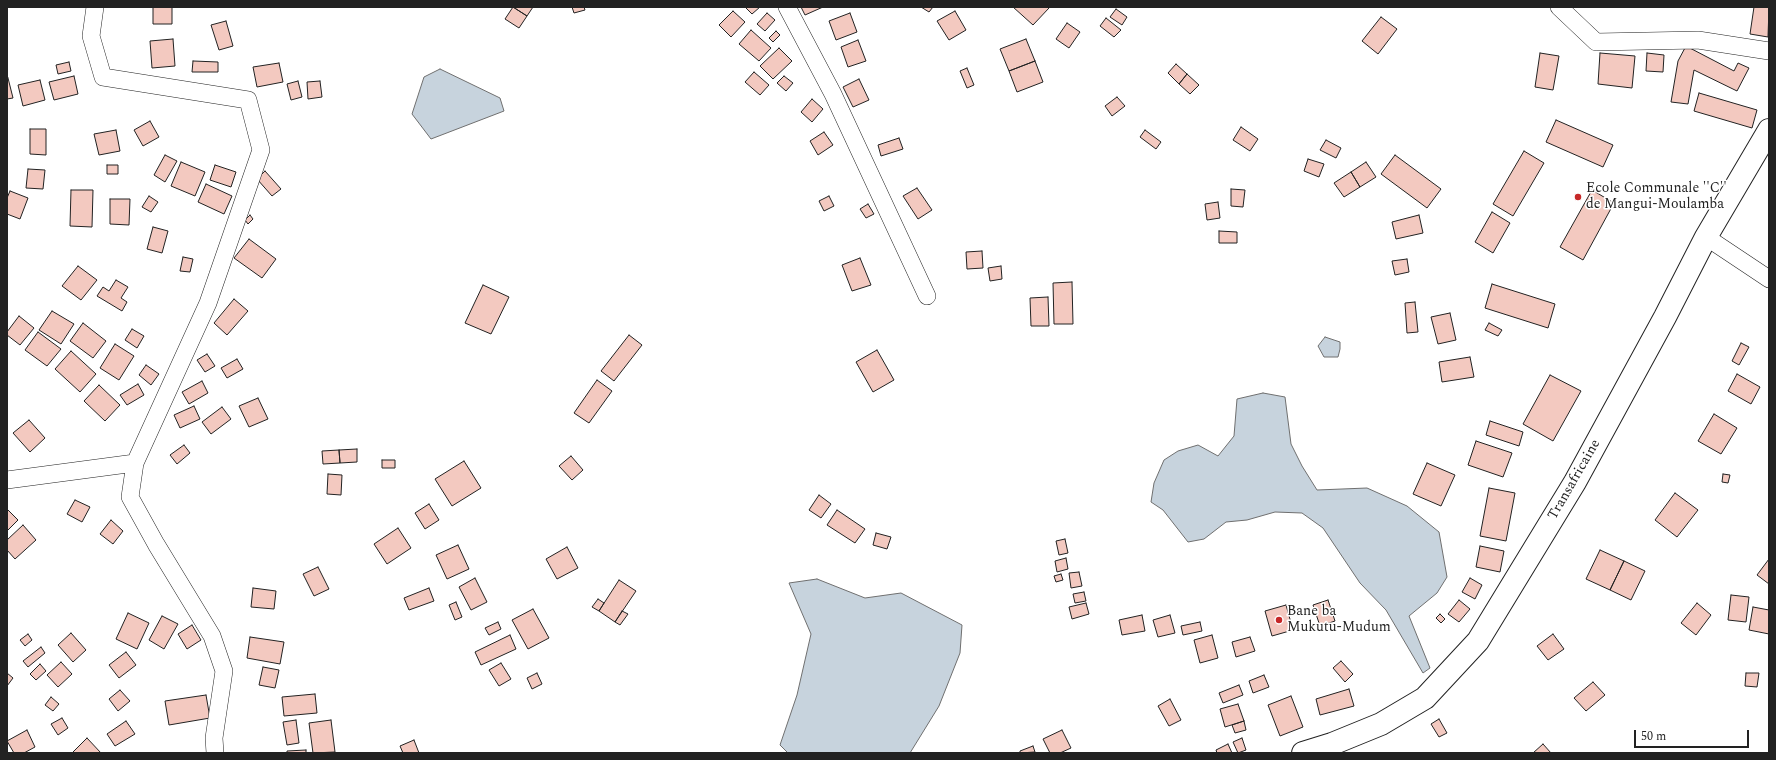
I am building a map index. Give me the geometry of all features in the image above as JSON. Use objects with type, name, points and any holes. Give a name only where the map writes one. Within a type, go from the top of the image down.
[{"type":"highway","name":"Transafricaine","points":[[1303,753],[1332,744],[1381,724],[1425,698],[1478,641],[1575,482],[1665,317],[1706,237],[1769,130]]},
{"type":"street","points":[[95,7],[91,36],[103,77],[248,100],[261,150],[208,303],[135,463],[130,497],[156,544],[212,636],[224,671],[214,738],[216,753]]},
{"type":"street","points":[[787,7],[833,94],[927,296]]},
{"type":"street","points":[[1559,7],[1596,42],[1698,40],[1769,51]]},
{"type":"street","points":[[1706,237],[1769,278]]},
{"type":"street","points":[[7,480],[135,463]]},
{"type":"shaded area","points":[[440,69],[500,98],[504,111],[431,139],[412,114],[424,77]]},
{"type":"shaded area","points":[[1325,337],[1340,342],[1338,357],[1324,357],[1318,346]]},
{"type":"shaded area","points":[[1263,393],[1285,397],[1291,444],[1302,466],[1317,490],[1367,488],[1407,506],[1439,532],[1447,577],[1437,593],[1409,616],[1430,668],[1423,673],[1386,610],[1360,583],[1323,528],[1302,513],[1275,512],[1247,520],[1226,522],[1204,539],[1188,542],[1163,510],[1151,502],[1154,483],[1164,460],[1178,451],[1198,445],[1218,456],[1234,436],[1237,399]]},
{"type":"shaded area","points":[[817,579],[865,598],[901,593],[962,625],[960,653],[939,706],[910,753],[788,753],[780,745],[797,695],[811,634],[789,583]]},
{"type":"building","points":[[153,7],[172,7],[172,24],[153,24]]},
{"type":"building","points":[[513,7],[527,16],[519,28],[505,19]]},
{"type":"building","points":[[513,7],[533,7],[527,16]]},
{"type":"building","points":[[572,7],[584,7],[585,10],[574,13]]},
{"type":"building","points":[[745,7],[760,7],[752,14]]},
{"type":"building","points":[[801,7],[823,7],[805,15]]},
{"type":"building","points":[[921,7],[933,7],[929,12]]},
{"type":"building","points":[[1013,7],[1048,7],[1049,8],[1033,25]]},
{"type":"building","points":[[1754,7],[1769,7],[1768,37],[1750,34]]},
{"type":"building","points":[[1116,9],[1127,17],[1122,25],[1110,17]]},
{"type":"building","points":[[733,11],[745,22],[731,37],[719,25]]},
{"type":"building","points":[[955,11],[966,30],[949,40],[937,21]]},
{"type":"building","points":[[767,13],[775,20],[765,31],[757,24]]},
{"type":"building","points":[[850,13],[857,32],[836,40],[829,21]]},
{"type":"building","points":[[1381,17],[1397,29],[1378,54],[1362,41]]},
{"type":"building","points":[[1106,18],[1121,30],[1114,37],[1100,26]]},
{"type":"building","points":[[226,21],[233,46],[219,50],[211,25]]},
{"type":"building","points":[[1067,23],[1080,32],[1069,48],[1056,39]]},
{"type":"building","points":[[751,30],[771,48],[759,61],[739,44]]},
{"type":"building","points":[[776,31],[780,35],[773,42],[769,38]]},
{"type":"building","points":[[173,39],[175,66],[152,68],[150,41]]},
{"type":"building","points":[[1026,39],[1035,61],[1009,71],[1000,49]]},
{"type":"building","points":[[858,40],[866,61],[848,67],[841,47]]},
{"type":"building","points":[[1686,46],[1734,71],[1738,63],[1749,68],[1737,91],[1694,70],[1688,104],[1671,102],[1678,61]]},
{"type":"building","points":[[779,48],[792,61],[773,79],[760,66]]},
{"type":"building","points":[[1540,53],[1559,56],[1553,90],[1535,87]]},
{"type":"building","points":[[1600,53],[1635,56],[1632,88],[1598,84]]},
{"type":"building","points":[[1647,53],[1664,55],[1663,72],[1646,71]]},
{"type":"building","points":[[193,61],[218,62],[218,72],[192,72]]},
{"type":"building","points":[[1035,61],[1043,82],[1017,92],[1009,71]]},
{"type":"building","points":[[69,62],[71,71],[58,74],[56,65]]},
{"type":"building","points":[[279,63],[283,82],[257,87],[253,67]]},
{"type":"building","points":[[1176,64],[1187,74],[1179,84],[1168,73]]},
{"type":"building","points":[[967,68],[974,85],[967,88],[960,71]]},
{"type":"building","points":[[754,72],[769,85],[760,95],[745,82]]},
{"type":"building","points":[[1187,74],[1199,85],[1190,94],[1179,84]]},
{"type":"building","points":[[74,76],[78,94],[54,100],[49,82]]},
{"type":"building","points":[[784,76],[793,83],[786,91],[777,83]]},
{"type":"building","points":[[8,78],[13,98],[7,99],[7,79]]},
{"type":"building","points":[[859,79],[869,100],[853,107],[843,87]]},
{"type":"building","points":[[40,80],[45,100],[23,106],[18,85]]},
{"type":"building","points":[[298,81],[302,97],[291,100],[287,84]]},
{"type":"building","points":[[320,81],[322,97],[308,99],[307,82]]},
{"type":"building","points":[[1699,93],[1757,110],[1752,128],[1694,111]]},
{"type":"building","points":[[1117,97],[1125,106],[1112,116],[1105,106]]},
{"type":"building","points":[[812,99],[823,109],[812,122],[801,112]]},
{"type":"building","points":[[1556,120],[1613,145],[1603,167],[1546,142]]},
{"type":"building","points":[[150,121],[159,137],[143,146],[134,130]]},
{"type":"building","points":[[1241,127],[1258,139],[1250,151],[1233,140]]},
{"type":"building","points":[[30,129],[46,129],[46,155],[30,154]]},
{"type":"building","points":[[116,130],[120,151],[99,155],[94,134]]},
{"type":"building","points":[[1145,130],[1161,142],[1156,149],[1140,137]]},
{"type":"building","points":[[824,132],[833,145],[818,155],[810,141]]},
{"type":"building","points":[[899,138],[903,149],[881,156],[878,145]]},
{"type":"building","points":[[1326,140],[1341,148],[1336,158],[1320,150]]},
{"type":"building","points":[[1524,151],[1544,163],[1513,216],[1493,204]]},
{"type":"building","points":[[165,155],[177,161],[165,182],[154,175]]},
{"type":"building","points":[[1395,155],[1441,189],[1427,208],[1381,174]]},
{"type":"building","points":[[1308,159],[1324,164],[1319,177],[1304,171]]},
{"type":"building","points":[[181,162],[205,172],[195,196],[171,186]]},
{"type":"building","points":[[1366,162],[1376,177],[1360,187],[1351,172]]},
{"type":"building","points":[[107,165],[118,165],[118,174],[107,174]]},
{"type":"building","points":[[215,165],[236,172],[231,187],[210,180]]},
{"type":"building","points":[[28,169],[45,170],[43,189],[26,188]]},
{"type":"building","points":[[265,171],[281,189],[272,196],[257,179]]},
{"type":"building","points":[[1351,172],[1360,187],[1344,197],[1334,183]]},
{"type":"building","points":[[206,184],[232,196],[224,214],[198,202]]},
{"type":"building","points":[[917,188],[932,210],[918,219],[903,196]]},
{"type":"building","points":[[1231,189],[1245,190],[1243,207],[1231,206]]},
{"type":"building","points":[[71,190],[93,190],[92,227],[70,226]]},
{"type":"building","points":[[1592,190],[1614,203],[1583,260],[1560,247]]},
{"type":"building","points":[[10,191],[28,198],[20,219],[7,214],[7,198]]},
{"type":"building","points":[[149,196],[158,202],[151,212],[142,207]]},
{"type":"building","points":[[829,196],[834,206],[824,211],[819,201]]},
{"type":"building","points":[[110,199],[130,199],[129,225],[110,224]]},
{"type":"building","points":[[1218,202],[1220,218],[1207,220],[1205,204]]},
{"type":"building","points":[[868,204],[874,214],[866,218],[860,209]]},
{"type":"building","points":[[1492,212],[1510,223],[1493,253],[1475,242]]},
{"type":"building","points":[[250,215],[253,219],[248,224],[245,220]]},
{"type":"building","points":[[1419,215],[1423,233],[1396,239],[1392,222]]},
{"type":"building","points":[[153,227],[168,231],[162,253],[147,249]]},
{"type":"building","points":[[1219,231],[1237,232],[1237,243],[1219,243]]},
{"type":"building","points":[[249,239],[276,259],[262,278],[234,258]]},
{"type":"building","points":[[982,251],[983,268],[967,269],[966,252]]},
{"type":"building","points":[[183,257],[193,259],[190,272],[180,271]]},
{"type":"building","points":[[860,258],[871,285],[852,291],[842,265]]},
{"type":"building","points":[[1407,259],[1409,272],[1395,275],[1392,261]]},
{"type":"building","points":[[78,266],[97,280],[81,300],[62,286]]},
{"type":"building","points":[[1001,266],[1002,279],[990,281],[988,268]]},
{"type":"building","points":[[116,280],[128,287],[121,298],[127,302],[122,311],[97,296],[103,287],[109,291]]},
{"type":"building","points":[[1072,282],[1073,324],[1054,324],[1053,283]]},
{"type":"building","points":[[1492,284],[1555,304],[1548,328],[1485,308]]},
{"type":"building","points":[[483,285],[509,297],[491,334],[465,323]]},
{"type":"building","points":[[1048,297],[1049,326],[1031,326],[1030,298]]},
{"type":"building","points":[[234,299],[248,311],[227,335],[214,323]]},
{"type":"building","points":[[1415,302],[1418,332],[1407,333],[1405,303]]},
{"type":"building","points":[[52,311],[74,324],[61,344],[39,330]]},
{"type":"building","points":[[1450,313],[1456,340],[1438,344],[1431,317]]},
{"type":"building","points":[[19,316],[34,328],[20,345],[7,335],[7,332]]},
{"type":"building","points":[[83,323],[106,341],[93,358],[70,341]]},
{"type":"building","points":[[1489,323],[1502,330],[1498,336],[1485,330]]},
{"type":"building","points":[[132,329],[144,336],[137,348],[125,340]]},
{"type":"building","points":[[38,332],[61,349],[47,366],[25,350]]},
{"type":"building","points":[[629,335],[642,345],[614,381],[601,371]]},
{"type":"building","points":[[1741,343],[1749,347],[1739,365],[1732,361]]},
{"type":"building","points":[[115,344],[134,356],[119,380],[100,368]]},
{"type":"building","points":[[877,350],[894,380],[873,392],[856,362]]},
{"type":"building","points":[[71,351],[96,374],[80,392],[55,369]]},
{"type":"building","points":[[207,354],[215,366],[205,372],[197,360]]},
{"type":"building","points":[[1470,357],[1474,377],[1442,382],[1439,362]]},
{"type":"building","points":[[237,359],[243,369],[227,378],[221,368]]},
{"type":"building","points":[[146,365],[159,374],[151,385],[139,375]]},
{"type":"building","points":[[1737,374],[1760,387],[1751,404],[1728,391]]},
{"type":"building","points":[[1550,375],[1581,391],[1553,441],[1523,424]]},
{"type":"building","points":[[597,380],[612,391],[589,423],[574,413]]},
{"type":"building","points":[[202,381],[208,393],[189,404],[182,392]]},
{"type":"building","points":[[138,384],[144,395],[127,405],[120,395]]},
{"type":"building","points":[[99,385],[120,405],[105,421],[84,401]]},
{"type":"building","points":[[258,398],[268,419],[249,427],[239,406]]},
{"type":"building","points":[[194,406],[200,419],[180,428],[174,415]]},
{"type":"building","points":[[222,407],[231,419],[211,434],[202,422]]},
{"type":"building","points":[[1714,414],[1737,428],[1721,454],[1698,441]]},
{"type":"building","points":[[29,420],[45,438],[30,452],[13,433]]},
{"type":"building","points":[[1490,421],[1523,432],[1519,446],[1486,435]]},
{"type":"building","points":[[1476,441],[1512,453],[1503,477],[1468,465]]},
{"type":"building","points":[[184,445],[190,453],[177,464],[170,455]]},
{"type":"building","points":[[357,449],[357,462],[340,463],[339,450]]},
{"type":"building","points":[[339,450],[340,463],[323,464],[322,451]]},
{"type":"building","points":[[571,456],[583,470],[572,480],[559,466]]},
{"type":"building","points":[[382,460],[395,460],[395,468],[382,468]]},
{"type":"building","points":[[464,461],[481,488],[452,506],[435,479]]},
{"type":"building","points":[[1427,463],[1455,475],[1441,506],[1413,494]]},
{"type":"building","points":[[328,474],[342,475],[341,495],[327,494]]},
{"type":"building","points":[[1723,474],[1730,475],[1728,483],[1722,482]]},
{"type":"building","points":[[1489,488],[1515,493],[1506,541],[1480,536]]},
{"type":"building","points":[[1675,493],[1698,510],[1677,537],[1655,520]]},
{"type":"building","points":[[819,495],[831,504],[821,518],[809,510]]},
{"type":"building","points":[[75,500],[90,507],[82,522],[67,514]]},
{"type":"building","points":[[429,504],[439,520],[425,529],[415,513]]},
{"type":"building","points":[[7,509],[18,520],[7,531]]},
{"type":"building","points":[[837,510],[865,529],[855,543],[827,525]]},
{"type":"building","points":[[111,520],[123,531],[113,544],[100,534]]},
{"type":"building","points":[[23,525],[36,540],[15,559],[7,550],[7,540]]},
{"type":"building","points":[[398,528],[411,548],[387,564],[374,544]]},
{"type":"building","points":[[876,533],[891,537],[887,549],[873,545]]},
{"type":"building","points":[[1065,539],[1068,553],[1059,555],[1056,541]]},
{"type":"building","points":[[458,545],[469,569],[447,579],[436,555]]},
{"type":"building","points":[[1480,546],[1504,551],[1500,572],[1476,567]]},
{"type":"building","points":[[567,547],[578,568],[557,579],[546,559]]},
{"type":"building","points":[[1600,550],[1624,561],[1610,590],[1586,579]]},
{"type":"building","points":[[1066,558],[1068,569],[1057,572],[1055,561]]},
{"type":"building","points":[[1769,559],[1769,584],[1757,575]]},
{"type":"building","points":[[1624,561],[1645,571],[1631,600],[1610,590]]},
{"type":"building","points":[[318,567],[329,589],[314,596],[303,574]]},
{"type":"building","points":[[1079,572],[1082,586],[1071,588],[1069,573]]},
{"type":"building","points":[[1061,574],[1063,580],[1056,582],[1054,576]]},
{"type":"building","points":[[475,578],[487,602],[471,610],[459,587]]},
{"type":"building","points":[[1470,578],[1482,585],[1475,599],[1462,592]]},
{"type":"building","points":[[619,580],[636,591],[615,622],[599,611]]},
{"type":"building","points":[[253,588],[276,591],[274,609],[251,607]]},
{"type":"building","points":[[429,588],[434,601],[409,610],[404,598]]},
{"type":"building","points":[[1084,592],[1086,601],[1075,603],[1073,594]]},
{"type":"building","points":[[1731,595],[1749,597],[1746,622],[1728,620]]},
{"type":"building","points":[[598,599],[604,603],[599,611],[592,607]]},
{"type":"building","points":[[1328,600],[1335,621],[1320,626],[1313,605]]},
{"type":"building","points":[[1459,600],[1470,609],[1459,622],[1448,614]]},
{"type":"building","points":[[456,602],[462,617],[455,620],[449,605]]},
{"type":"building","points":[[1086,603],[1089,614],[1072,619],[1069,607]]},
{"type":"building","points":[[1697,603],[1711,615],[1696,635],[1681,623]]},
{"type":"building","name":"Bane ba Mukutu-Mudum","points":[[1286,605],[1293,630],[1272,636],[1265,611]]},
{"type":"building","points":[[1753,607],[1769,610],[1769,634],[1749,630]]},
{"type":"building","points":[[533,609],[549,638],[528,649],[512,620]]},
{"type":"building","points":[[622,611],[628,614],[620,625],[615,622]]},
{"type":"building","points":[[128,613],[149,623],[137,649],[116,639]]},
{"type":"building","points":[[1440,614],[1445,619],[1441,623],[1436,618]]},
{"type":"building","points":[[1142,615],[1145,631],[1122,635],[1119,620]]},
{"type":"building","points":[[1170,615],[1175,633],[1158,637],[1153,620]]},
{"type":"building","points":[[162,616],[178,624],[164,649],[149,640]]},
{"type":"building","points":[[498,622],[501,629],[489,635],[485,628]]},
{"type":"building","points":[[1200,622],[1202,631],[1183,635],[1181,626]]},
{"type":"building","points":[[192,625],[201,640],[187,649],[178,634]]},
{"type":"building","points":[[71,633],[86,650],[73,662],[58,645]]},
{"type":"building","points":[[28,634],[32,640],[25,646],[20,640]]},
{"type":"building","points":[[1553,634],[1564,649],[1548,660],[1537,646]]},
{"type":"building","points":[[510,635],[516,649],[481,665],[475,652]]},
{"type":"building","points":[[1212,635],[1218,658],[1200,663],[1194,640]]},
{"type":"building","points":[[250,637],[284,642],[280,664],[247,658]]},
{"type":"building","points":[[1250,637],[1255,651],[1236,657],[1232,642]]},
{"type":"building","points":[[41,647],[45,653],[28,667],[23,661]]},
{"type":"building","points":[[126,652],[136,665],[119,678],[109,665]]},
{"type":"building","points":[[1341,661],[1353,674],[1345,682],[1333,668]]},
{"type":"building","points":[[61,662],[72,674],[58,687],[47,675]]},
{"type":"building","points":[[501,663],[511,679],[499,686],[489,670]]},
{"type":"building","points":[[40,664],[46,671],[36,680],[30,674]]},
{"type":"building","points":[[263,667],[279,670],[275,688],[259,685]]},
{"type":"building","points":[[7,673],[13,678],[7,686]]},
{"type":"building","points":[[537,673],[542,684],[532,689],[527,678]]},
{"type":"building","points":[[1746,673],[1759,673],[1757,687],[1745,686]]},
{"type":"building","points":[[1264,675],[1269,687],[1253,693],[1249,681]]},
{"type":"building","points":[[1593,682],[1605,695],[1586,711],[1574,698]]},
{"type":"building","points":[[1239,685],[1243,695],[1223,703],[1219,693]]},
{"type":"building","points":[[1349,689],[1354,706],[1320,715],[1316,699]]},
{"type":"building","points":[[120,690],[130,701],[118,711],[109,699]]},
{"type":"building","points":[[315,694],[317,713],[284,716],[282,697]]},
{"type":"building","points":[[206,695],[210,718],[169,725],[165,701]]},
{"type":"building","points":[[1291,696],[1303,727],[1280,736],[1268,705]]},
{"type":"building","points":[[51,697],[59,704],[53,711],[45,705]]},
{"type":"building","points":[[1170,699],[1181,720],[1169,726],[1158,706]]},
{"type":"building","points":[[1238,704],[1244,721],[1225,727],[1220,709]]},
{"type":"building","points":[[62,718],[68,728],[58,735],[51,724]]},
{"type":"building","points":[[1439,719],[1447,733],[1439,737],[1431,724]]},
{"type":"building","points":[[296,720],[299,743],[287,745],[283,722]]},
{"type":"building","points":[[331,720],[335,752],[313,753],[309,723]]},
{"type":"building","points":[[126,721],[135,734],[115,746],[107,734]]},
{"type":"building","points":[[1244,721],[1246,730],[1235,733],[1232,725]]},
{"type":"building","points":[[27,730],[35,747],[24,753],[14,753],[7,741]]},
{"type":"building","points":[[1062,730],[1071,748],[1060,753],[1050,753],[1043,739]]},
{"type":"building","points":[[87,738],[101,753],[72,753]]},
{"type":"building","points":[[1242,738],[1246,750],[1238,753],[1233,742]]},
{"type":"building","points":[[414,740],[419,753],[403,753],[400,746]]},
{"type":"building","points":[[1228,744],[1232,753],[1217,753],[1216,750]]},
{"type":"building","points":[[1543,744],[1551,753],[1533,753]]},
{"type":"building","points":[[1033,746],[1035,752],[1020,753],[1020,751]]},
{"type":"building","points":[[306,750],[306,753],[287,753],[287,751]]},
{"type":"place","name":"Ecole Communale ''C'' de Mangui-Moulamba","points":[[1578,197]]},
{"type":"place","name":"Bane ba Mukutu-Mudum","points":[[1279,620]]}]
